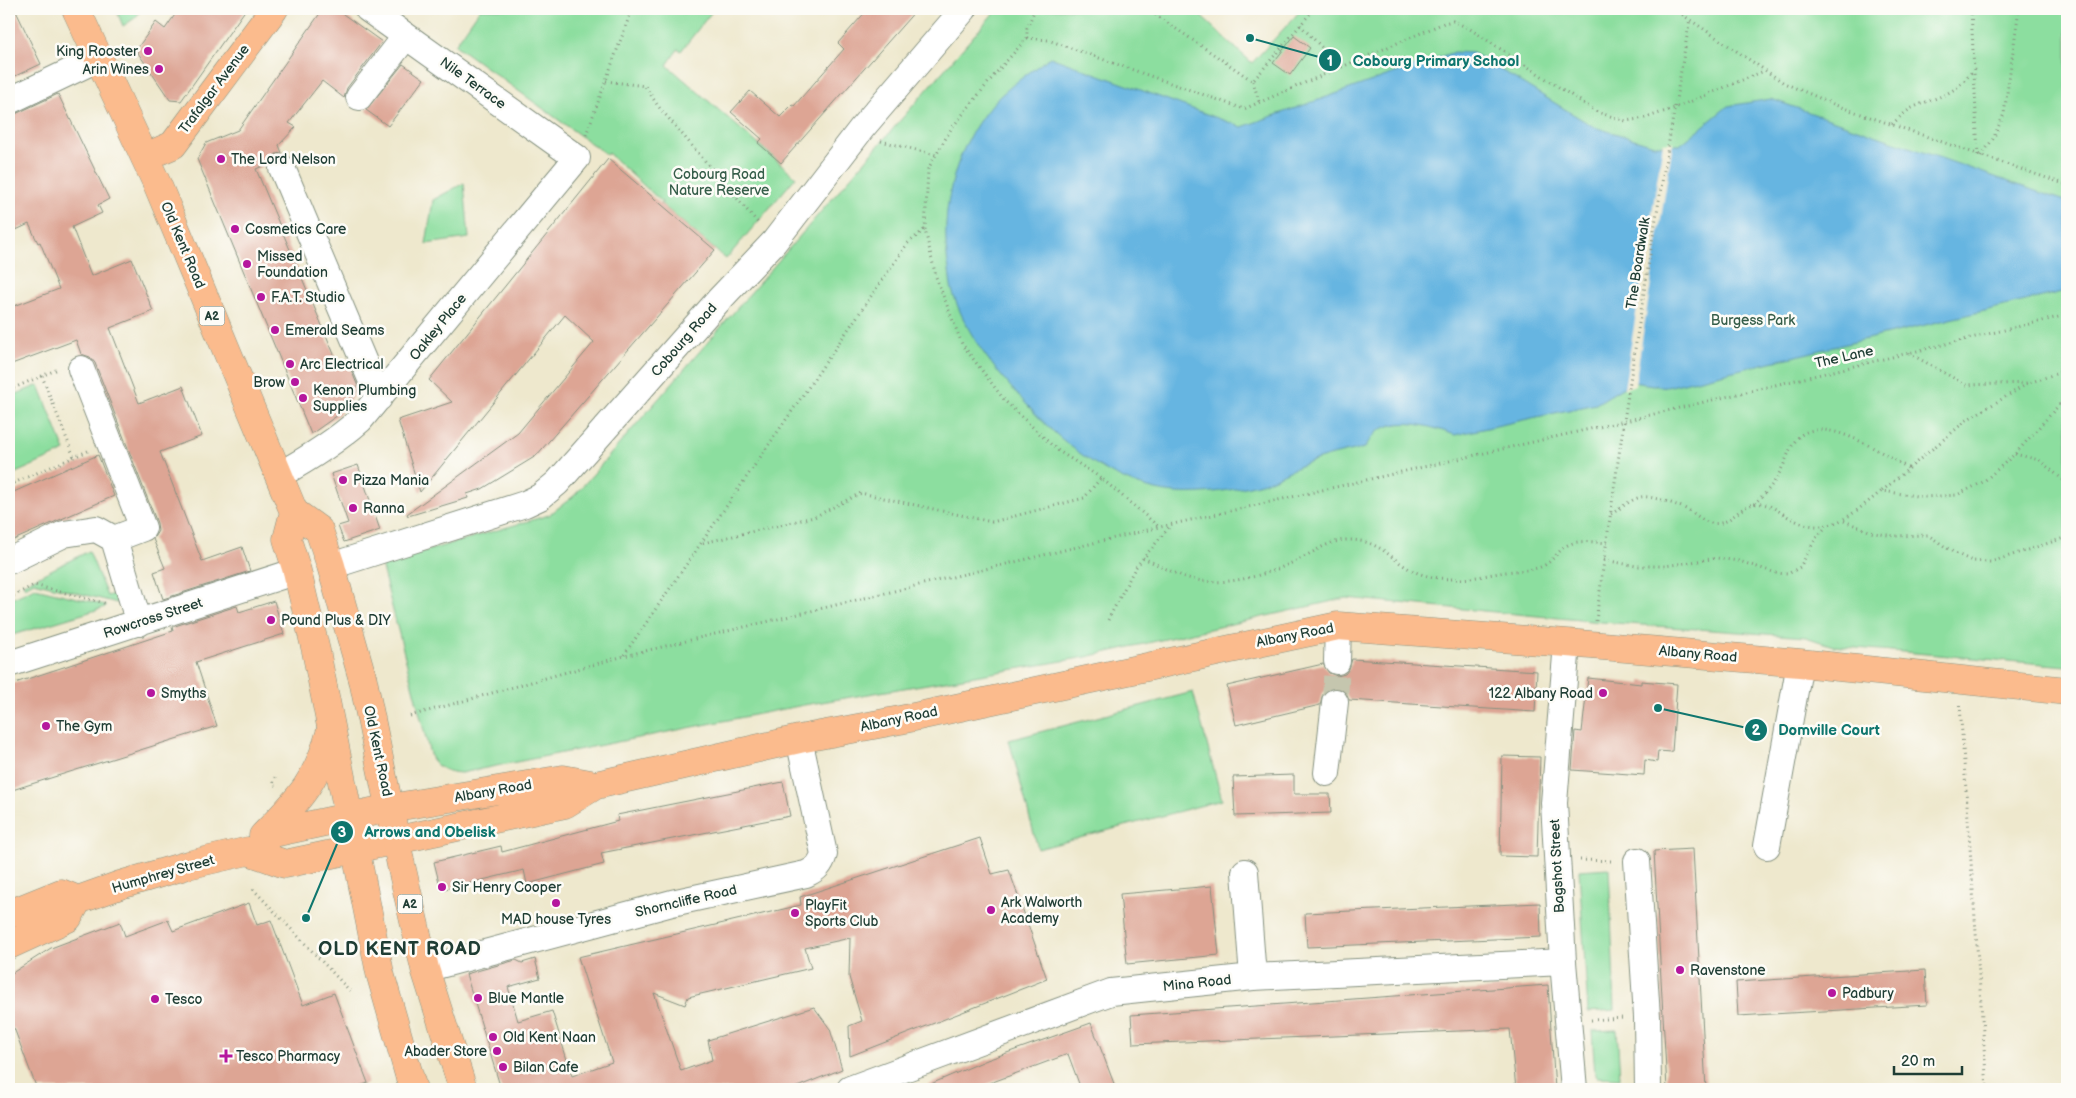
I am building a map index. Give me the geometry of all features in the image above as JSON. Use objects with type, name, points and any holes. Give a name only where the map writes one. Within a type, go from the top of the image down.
[{"type":"main road","name":"Old Kent Road","points":[[76,9],[145,157],[294,512],[319,530],[363,680],[425,969],[463,1089]]},
{"type":"main road","name":"Trafalgar Avenue","points":[[145,157],[173,145],[274,9]]},
{"type":"main road","points":[[294,512],[287,539],[297,571],[380,973],[413,1089]]},
{"type":"main road","name":"Albany Road","points":[[354,848],[565,804],[596,785],[799,739],[900,720],[1338,626],[1567,642],[1800,663],[2067,691]]},
{"type":"main road","points":[[331,730],[325,755],[305,790],[292,807],[256,843],[285,864],[354,848]]},
{"type":"main road","name":"Albany Road","points":[[390,808],[562,779],[596,785]]},
{"type":"main road","name":"Humphrey Street","points":[[78,900],[256,843],[348,817],[390,808]]},
{"type":"main road","points":[[9,914],[61,893],[78,900],[68,918],[9,945]]},
{"type":"street","name":"Nile Terrace","points":[[368,9],[577,158]]},
{"type":"street","name":"Cobourg Road","points":[[331,566],[524,504],[540,497],[557,483],[718,301],[774,242],[954,12]]},
{"type":"street","points":[[359,97],[406,36]]},
{"type":"street","points":[[9,102],[99,58]]},
{"type":"street","name":"Oakley Place","points":[[279,475],[310,458],[340,438],[360,420],[577,158]]},
{"type":"street","points":[[282,168],[380,398]]},
{"type":"street","points":[[81,369],[143,528],[114,539]]},
{"type":"street","points":[[9,561],[64,534],[96,529],[114,539],[138,623]]},
{"type":"street","name":"Rowcross Street","points":[[9,664],[297,571]]},
{"type":"street","points":[[1337,661],[1338,626]]},
{"type":"street","name":"Bagshot Street","points":[[1567,642],[1554,803],[1563,962],[1574,1089]]},
{"type":"street","points":[[1767,846],[1800,663]]},
{"type":"street","points":[[1327,773],[1336,702]]},
{"type":"street","name":"Shorncliffe Road","points":[[425,969],[672,904],[806,874],[814,870],[821,863],[824,854],[799,739]]},
{"type":"street","points":[[1637,861],[1647,1016],[1648,1089]]},
{"type":"street","points":[[1245,872],[1253,977]]},
{"type":"street","name":"Mina Road","points":[[850,1089],[1111,992],[1253,977],[1563,962]]},
{"type":"path","points":[[577,158],[632,9]]},
{"type":"path","points":[[1035,9],[1026,28],[1027,38],[996,73],[952,129],[928,168],[925,230],[936,277],[962,344],[1005,401],[1057,450],[1101,478],[1160,527]]},
{"type":"path","points":[[1146,9],[1253,81],[1259,102]]},
{"type":"path","points":[[1253,81],[1314,9]]},
{"type":"path","points":[[1674,9],[1784,83],[1838,106],[2067,185]]},
{"type":"path","points":[[1971,9],[1979,155]]},
{"type":"path","points":[[1979,155],[1992,139],[2004,114],[2019,9]]},
{"type":"path","name":"The Boardwalk","points":[[1596,621],[1629,390],[1668,141],[1690,19]]},
{"type":"path","points":[[1027,38],[1048,40],[1244,109],[1444,23],[1453,21],[1470,29],[1597,112],[1626,121],[1645,118],[1674,108],[1764,71]]},
{"type":"path","points":[[1300,25],[1341,67]]},
{"type":"path","points":[[1892,124],[1909,110],[1942,97],[1963,84],[1973,69]]},
{"type":"path","points":[[606,81],[645,86],[658,106],[774,242]]},
{"type":"path","points":[[862,128],[882,141],[936,155]]},
{"type":"path","points":[[624,656],[907,244],[925,230]]},
{"type":"path","name":"The Lane","points":[[410,716],[624,656],[1172,524],[1625,421],[2067,315]]},
{"type":"path","points":[[1910,353],[1966,385],[2029,383]]},
{"type":"path","points":[[9,390],[71,364],[81,369]]},
{"type":"path","points":[[1611,514],[1640,497],[1648,497],[1688,510],[1712,524],[1733,518],[1745,507],[1762,504],[1809,527],[1826,526],[1843,520],[1882,491],[1968,419],[2029,383],[2067,370]]},
{"type":"path","points":[[42,376],[74,457]]},
{"type":"path","points":[[1882,491],[1924,497],[1957,494],[1983,482],[2015,454],[2067,396]]},
{"type":"path","points":[[2059,404],[2067,414]]},
{"type":"path","points":[[1754,504],[1772,487],[1797,438],[1809,431],[1837,432],[1876,449],[1908,468]]},
{"type":"path","points":[[9,485],[110,441]]},
{"type":"path","points":[[2015,454],[2040,460],[2067,483]]},
{"type":"path","points":[[702,543],[814,517],[861,493],[992,522],[1084,498],[1101,478]]},
{"type":"path","points":[[1843,520],[1861,528],[1884,534],[1928,535],[1953,552],[1972,561],[1990,562],[2067,537]]},
{"type":"path","points":[[1108,620],[1136,568],[1172,524]]},
{"type":"path","points":[[1604,560],[1636,566],[1665,566],[1716,558],[1739,561],[1776,573],[1788,574],[1800,567],[1816,538],[1826,526]]},
{"type":"path","points":[[1143,558],[1185,577],[1206,582],[1236,580],[1272,571],[1325,545],[1344,540],[1361,541],[1376,545],[1404,566],[1423,575],[1461,579],[1525,571],[1543,566],[1567,546],[1580,542],[1607,543]]},
{"type":"path","points":[[9,598],[34,585],[109,604]]},
{"type":"path","points":[[1960,704],[1987,1089]]},
{"type":"path","points":[[1556,861],[1637,861]]},
{"type":"path","points":[[253,889],[351,992]]},
{"type":"path","points":[[1568,1021],[1647,1016]]},
{"type":"green space","points":[[116,9],[142,9],[135,18],[123,26]]},
{"type":"green space","name":"Cobourg Road Nature Reserve","points":[[480,9],[714,9],[681,51],[678,49],[667,65],[796,177],[726,259],[661,204],[662,202],[608,153],[607,155],[455,45]]},
{"type":"green space","name":"Burgess Park","points":[[997,9],[1193,9],[1252,63],[1302,9],[2067,9],[2067,666],[1833,646],[1806,637],[1601,622],[1346,598],[1086,657],[804,705],[461,773],[448,771],[440,767],[431,758],[381,564],[549,515],[575,495]]},
{"type":"green space","points":[[464,183],[469,238],[426,244],[433,200]]},
{"type":"green space","points":[[39,385],[65,451],[9,476],[9,397]]},
{"type":"green space","points":[[89,551],[107,596],[120,592],[121,600],[117,603],[34,582],[25,587],[23,584]]},
{"type":"green space","points":[[35,588],[106,606],[9,636],[9,600]]},
{"type":"green space","points":[[1193,692],[1222,800],[1038,849],[1009,740]]},
{"type":"green space","points":[[1609,868],[1615,1010],[1588,1012],[1579,870]]},
{"type":"green space","points":[[1617,1030],[1620,1078],[1596,1077],[1592,1031]]},
{"type":"water","points":[[1454,52],[1473,53],[1594,127],[1654,145],[1680,145],[1728,106],[1771,99],[2067,202],[2067,291],[1667,387],[1632,382],[1596,404],[1455,435],[1418,425],[1393,425],[1382,429],[1373,436],[1365,448],[1316,460],[1265,482],[1209,493],[1175,493],[1154,490],[1114,474],[1077,451],[1044,422],[1017,394],[994,367],[965,323],[950,283],[946,247],[948,200],[961,155],[984,114],[1000,96],[1050,57],[1242,127]]},
{"type":"pier","points":[[1673,142],[1635,385],[1624,389],[1663,143]]},
{"type":"building","points":[[9,9],[15,9],[41,64],[9,79]]},
{"type":"building","points":[[179,9],[246,9],[181,101],[170,100],[136,50],[156,22],[165,29]]},
{"type":"building","points":[[323,9],[336,9],[382,42],[347,88],[344,98],[322,81],[289,123],[296,127],[279,145],[282,153],[276,154],[270,159],[268,164],[256,169],[339,366],[347,360],[359,389],[338,415],[311,434],[197,159],[206,143],[238,130]]},
{"type":"building","points":[[868,9],[917,9],[781,163],[758,143],[762,139],[731,112],[750,91],[780,117],[792,105],[794,106],[844,49],[838,43]]},
{"type":"building","points":[[1294,36],[1310,48],[1290,75],[1273,63]]},
{"type":"building","points":[[403,64],[424,79],[388,126],[366,110]]},
{"type":"building","points":[[58,94],[109,199],[98,205],[102,213],[72,227],[91,276],[132,259],[153,311],[110,328],[139,403],[183,386],[202,436],[160,452],[202,561],[242,547],[250,571],[163,599],[154,572],[165,568],[153,539],[158,531],[157,523],[95,363],[90,357],[81,354],[76,340],[9,365],[9,308],[59,289],[40,242],[38,243],[29,224],[16,230],[9,215],[9,117]]},
{"type":"building","points":[[608,159],[715,250],[536,456],[482,489],[467,494],[468,498],[408,516],[407,514],[518,433],[594,342],[565,315],[420,492],[398,420],[452,402],[429,380]]},
{"type":"building","points":[[98,455],[114,496],[9,542],[9,494]]},
{"type":"building","points":[[358,465],[380,530],[344,542],[338,526],[348,523],[331,474]]},
{"type":"building","points":[[274,601],[284,634],[196,662],[217,726],[9,791],[9,685],[173,631],[172,627],[237,606],[239,612]]},
{"type":"building","points":[[1352,659],[1537,671],[1535,712],[1349,700],[1344,690],[1336,687],[1329,688],[1323,693],[1320,705],[1236,725],[1227,686],[1323,664],[1329,673],[1337,676],[1345,674],[1349,669]]},
{"type":"building","points":[[1588,678],[1641,684],[1641,681],[1677,684],[1672,752],[1658,751],[1657,762],[1645,760],[1644,775],[1572,770],[1575,731],[1582,732]]},
{"type":"building","points":[[1502,756],[1540,757],[1537,857],[1500,856]]},
{"type":"building","points":[[1294,775],[1294,794],[1330,794],[1331,813],[1235,816],[1233,777]]},
{"type":"building","points":[[783,782],[790,816],[601,853],[604,864],[527,884],[524,870],[441,890],[434,862],[501,846],[502,852],[618,821],[617,815]]},
{"type":"building","points":[[980,838],[992,874],[1009,870],[1047,979],[850,1056],[849,1026],[862,1021],[849,977],[850,938],[805,948],[811,968],[688,997],[685,1005],[654,993],[681,1071],[712,1060],[708,1040],[814,1007],[830,1029],[842,1069],[792,1089],[501,1089],[466,974],[516,960],[522,963],[535,959],[540,978],[508,987],[518,1021],[552,1011],[572,1076],[612,1062],[578,957],[801,905],[800,897]]},
{"type":"building","name":"Ravenstone","points":[[1693,849],[1706,1089],[1667,1089],[1654,851]]},
{"type":"building","points":[[1212,886],[1219,955],[1127,964],[1120,894]]},
{"type":"building","name":"Tesco","points":[[249,903],[257,925],[271,920],[303,1005],[334,993],[368,1083],[351,1089],[37,1089],[14,1028],[9,1030],[9,975],[51,948],[120,922],[125,936],[168,920],[173,931]]},
{"type":"building","points":[[1540,903],[1541,937],[1307,947],[1305,913]]},
{"type":"building","name":"Padbury","points":[[1925,970],[1927,1005],[1738,1016],[1736,982]]},
{"type":"building","points":[[1548,985],[1555,1089],[1516,1089],[1510,1029],[1133,1044],[1131,1015]]},
{"type":"building","points":[[1091,1023],[1116,1089],[1081,1089],[1068,1054],[974,1089],[919,1089],[987,1060]]},
{"type":"tunnel","points":[[1335,702],[1337,661]]},
{"type":"place","name":"Cobourg Primary School","points":[[1250,38]]},
{"type":"place","name":"King Rooster","points":[[148,51]]},
{"type":"place","name":"Arin Wines","points":[[159,69]]},
{"type":"place","name":"The Lord Nelson","points":[[221,159]]},
{"type":"place","name":"Cosmetics Care","points":[[235,229]]},
{"type":"place","name":"Missed Foundation","points":[[247,264]]},
{"type":"place","name":"F.A.T. Studio","points":[[261,297]]},
{"type":"place","name":"Emerald Seams","points":[[275,330]]},
{"type":"place","name":"Arc Electrical","points":[[290,364]]},
{"type":"place","name":"Brow","points":[[295,382]]},
{"type":"place","name":"Kenon Plumbing Supplies","points":[[303,398]]},
{"type":"place","name":"Pizza Mania","points":[[343,480]]},
{"type":"place","name":"Ranna","points":[[353,508]]},
{"type":"place","name":"Pound Plus & DIY","points":[[271,620]]},
{"type":"place","name":"Smyths","points":[[151,693]]},
{"type":"place","name":"122 Albany Road","points":[[1603,693]]},
{"type":"place","name":"Domville Court","points":[[1658,708]]},
{"type":"place","name":"The Gym","points":[[46,726]]},
{"type":"place","name":"Sir Henry Cooper","points":[[442,887]]},
{"type":"place","name":"MAD house Tyres","points":[[556,903]]},
{"type":"place","name":"Ark Walworth Academy","points":[[991,910]]},
{"type":"place","name":"PlayFit Sports Club","points":[[795,913]]},
{"type":"place","name":"Arrows and Obelisk","points":[[306,918]]},
{"type":"place","name":"Ravenstone","points":[[1680,970]]},
{"type":"place","name":"Padbury","points":[[1832,993]]},
{"type":"place","name":"Blue Mantle","points":[[478,998]]},
{"type":"place","name":"Tesco","points":[[155,999]]},
{"type":"place","name":"Old Kent Naan","points":[[493,1037]]},
{"type":"place","name":"Abader Store","points":[[497,1051]]},
{"type":"place","name":"Tesco Pharmacy","points":[[226,1056]]},
{"type":"place","name":"Bilan Cafe","points":[[503,1067]]},
{"type":"district","name":"OLD KENT ROAD","points":[[400,949]]}]
